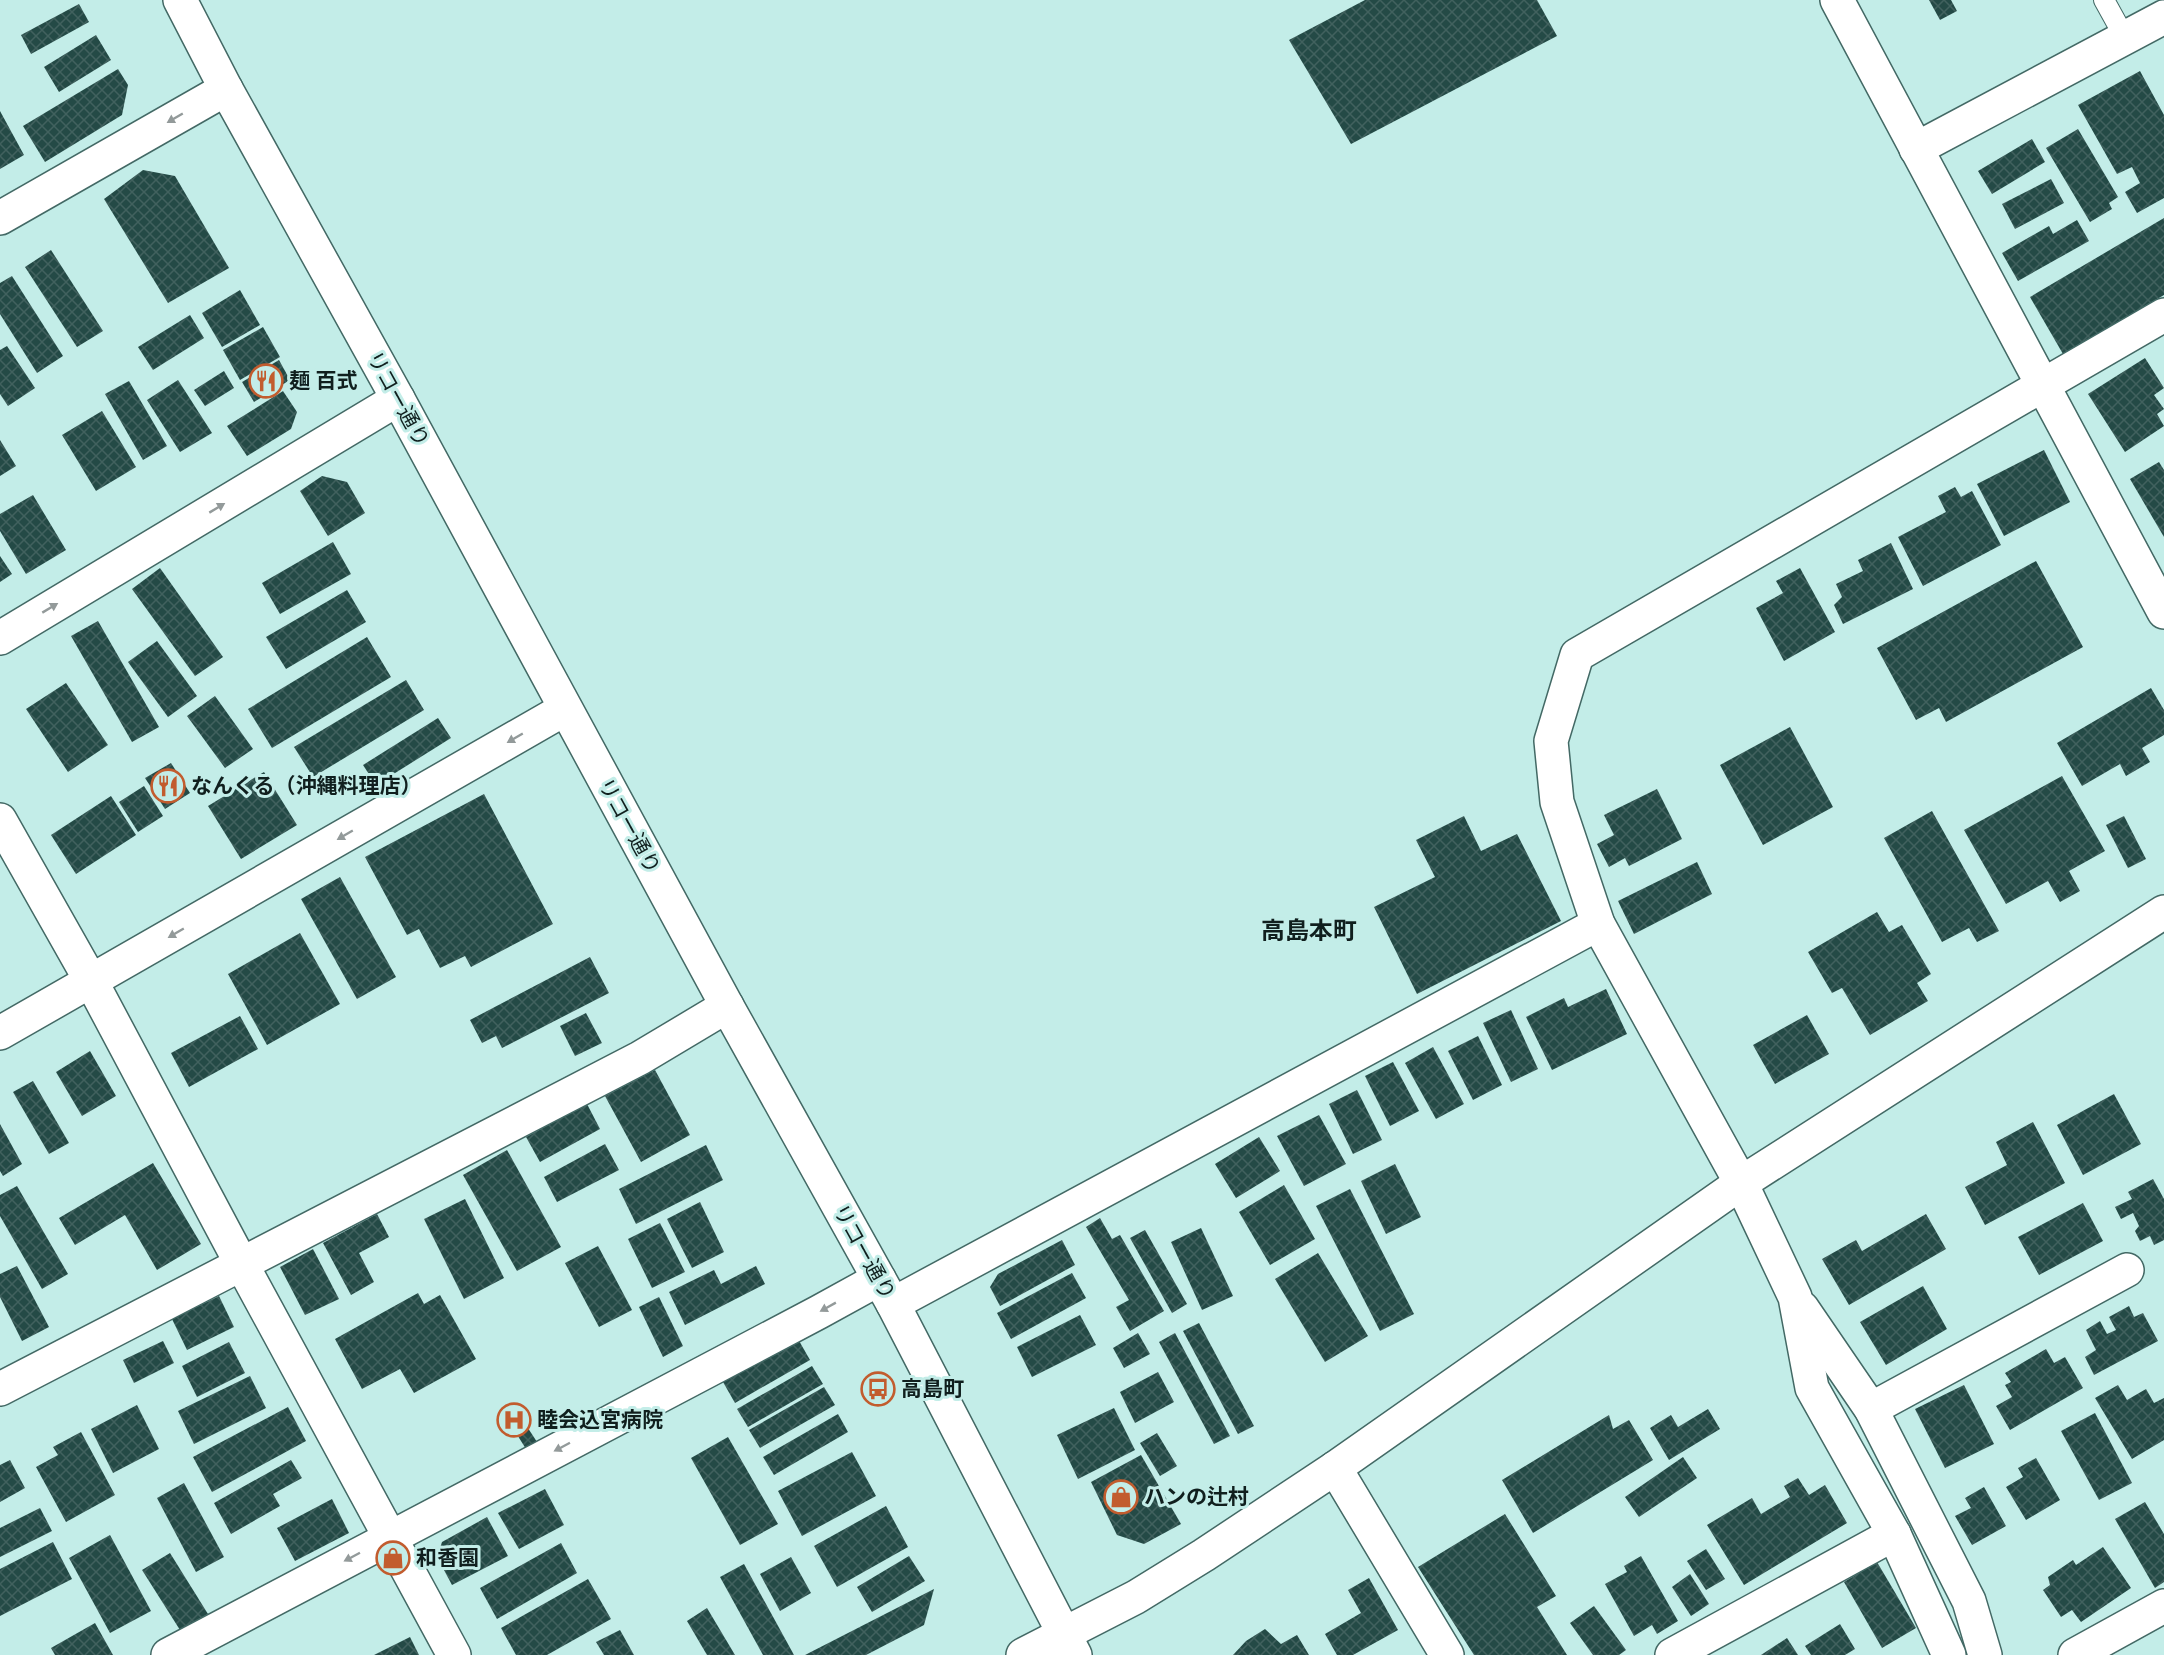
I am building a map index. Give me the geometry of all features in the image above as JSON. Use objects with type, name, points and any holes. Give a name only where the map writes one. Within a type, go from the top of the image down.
[{"type":"street","name":"リコー通り","points":[[180,0],[226,90],[398,399],[727,1006],[886,1291],[1069,1644]]},
{"type":"street","points":[[1836,0],[2042,385],[2155,573],[2164,612]]},
{"type":"street","points":[[1916,150],[2164,17]]},
{"type":"street","points":[[0,218],[226,90]]},
{"type":"street","points":[[1985,1655],[1969,1601],[1871,1409],[1795,1297],[1741,1183],[1598,924],[1557,802],[1551,741],[1577,655],[2164,315]]},
{"type":"street","points":[[0,638],[398,399]]},
{"type":"street","points":[[0,1033],[565,709]]},
{"type":"street","points":[[0,820],[91,981],[454,1655]]},
{"type":"street","points":[[1023,1655],[1069,1644],[1136,1597],[1335,1468],[1741,1183],[2164,912]]},
{"type":"street","points":[[168,1655],[809,1317],[886,1291],[1598,924]]},
{"type":"street","points":[[0,1389],[640,1058],[727,1006]]},
{"type":"street","points":[[1871,1409],[2127,1270]]},
{"type":"street","points":[[1795,1297],[1812,1388],[1894,1534],[1949,1655]]},
{"type":"street","points":[[1335,1468],[1446,1655]]},
{"type":"street","points":[[1672,1655],[1894,1534]]},
{"type":"street","points":[[2075,1655],[2164,1606]]},
{"type":"lane","points":[[2104,0],[2125,38]]},
{"type":"building","points":[[1365,0],[1537,0],[1557,36],[1351,144],[1289,40]]},
{"type":"building","points":[[1929,0],[1951,0],[1957,11],[1940,20]]},
{"type":"building","points":[[79,4],[89,22],[31,54],[21,35]]},
{"type":"building","points":[[96,35],[111,60],[59,92],[44,67]]},
{"type":"building","points":[[118,69],[128,85],[122,115],[45,162],[23,126]]},
{"type":"building","points":[[2140,71],[2164,115],[2164,198],[2137,213],[2125,192],[2140,183],[2132,167],[2117,174],[2078,105]]},
{"type":"building","points":[[0,111],[24,155],[0,169]]},
{"type":"building","points":[[2078,129],[2118,197],[2109,203],[2112,209],[2090,222],[2046,148]]},
{"type":"building","points":[[2032,139],[2045,162],[1992,194],[1978,171]]},
{"type":"building","points":[[143,170],[175,176],[229,268],[168,303],[104,199]]},
{"type":"building","points":[[2051,179],[2064,203],[2015,229],[2002,204]]},
{"type":"building","points":[[2164,218],[2164,295],[2063,354],[2030,297]]},
{"type":"building","points":[[2077,220],[2089,241],[2018,281],[2002,253],[2049,226],[2053,234]]},
{"type":"building","points":[[51,250],[103,331],[77,347],[25,267]]},
{"type":"building","points":[[12,276],[63,356],[37,373],[0,314],[0,283]]},
{"type":"building","points":[[240,290],[260,325],[222,347],[202,313]]},
{"type":"building","points":[[190,315],[204,338],[153,370],[138,347]]},
{"type":"building","points":[[263,327],[280,357],[240,380],[223,350]]},
{"type":"building","points":[[7,346],[35,388],[8,406],[0,394],[0,350]]},
{"type":"building","points":[[2145,358],[2164,388],[2154,395],[2164,409],[2157,414],[2164,426],[2125,452],[2088,394]]},
{"type":"building","name":"麺 百式","points":[[279,360],[290,380],[254,402],[242,382]]},
{"type":"building","points":[[224,371],[234,388],[205,406],[194,390]]},
{"type":"building","points":[[178,380],[212,433],[180,452],[147,400]]},
{"type":"building","points":[[129,381],[167,446],[143,460],[105,394]]},
{"type":"building","points":[[283,391],[297,412],[291,429],[247,456],[227,426]]},
{"type":"building","points":[[102,411],[136,467],[96,491],[62,435]]},
{"type":"building","points":[[0,440],[16,466],[0,476]]},
{"type":"building","points":[[2044,450],[2070,502],[2004,536],[1977,484]]},
{"type":"building","points":[[2159,462],[2164,470],[2164,537],[2130,479]]},
{"type":"building","points":[[322,476],[347,482],[365,513],[328,536],[300,491]]},
{"type":"building","points":[[1955,487],[1961,497],[1972,491],[2001,545],[1923,586],[1898,537],[1946,512],[1938,496]]},
{"type":"building","points":[[33,495],[66,550],[26,574],[0,531],[0,514]]},
{"type":"building","points":[[333,542],[351,574],[280,614],[262,583]]},
{"type":"building","points":[[1891,543],[1913,589],[1843,624],[1834,605],[1842,597],[1836,584],[1863,571],[1858,560]]},
{"type":"building","points":[[0,556],[12,574],[0,582]]},
{"type":"building","points":[[2036,561],[2083,647],[1946,722],[1939,708],[1916,720],[1877,648]]},
{"type":"building","points":[[160,568],[223,657],[195,676],[132,589]]},
{"type":"building","points":[[1800,568],[1835,632],[1784,661],[1756,608],[1783,593],[1776,581]]},
{"type":"building","points":[[347,590],[366,622],[286,669],[266,637]]},
{"type":"building","points":[[98,621],[159,727],[132,742],[71,636]]},
{"type":"building","points":[[367,637],[391,677],[272,748],[248,709]]},
{"type":"building","points":[[157,641],[197,696],[168,717],[128,662]]},
{"type":"building","points":[[406,680],[424,710],[313,777],[294,747]]},
{"type":"building","points":[[66,683],[108,745],[68,772],[26,709]]},
{"type":"building","points":[[2151,688],[2164,710],[2164,735],[2142,748],[2150,762],[2126,776],[2120,764],[2082,786],[2057,743]]},
{"type":"building","points":[[215,696],[253,749],[225,768],[187,716]]},
{"type":"building","points":[[438,718],[451,738],[376,785],[363,765]]},
{"type":"building","points":[[1790,727],[1833,807],[1763,845],[1720,765]]},
{"type":"building","name":"なんくる（沖縄料理店）","points":[[171,763],[190,793],[165,809],[145,778]]},
{"type":"building","points":[[264,772],[297,825],[241,859],[208,806]]},
{"type":"building","points":[[2062,776],[2105,851],[2069,871],[2080,891],[2060,902],[2048,881],[2006,904],[1964,830]]},
{"type":"building","points":[[144,786],[163,816],[138,832],[119,802]]},
{"type":"building","points":[[1657,789],[1682,839],[1629,866],[1625,858],[1609,867],[1597,844],[1614,835],[1604,815]]},
{"type":"building","points":[[484,794],[553,924],[471,967],[465,956],[440,968],[419,929],[407,935],[365,857]]},
{"type":"building","points":[[111,796],[136,835],[76,874],[51,835]]},
{"type":"building","points":[[1932,811],[1999,931],[1977,942],[1969,928],[1942,942],[1884,838]]},
{"type":"building","points":[[1464,816],[1481,851],[1517,834],[1561,921],[1417,994],[1374,907],[1435,877],[1416,840]]},
{"type":"building","points":[[2124,816],[2146,859],[2128,868],[2106,825]]},
{"type":"building","points":[[1697,862],[1712,894],[1634,934],[1618,901]]},
{"type":"building","points":[[340,877],[396,977],[357,999],[301,899]]},
{"type":"building","points":[[1877,912],[1889,932],[1902,925],[1931,974],[1917,983],[1928,1001],[1870,1035],[1842,988],[1832,993],[1808,952]]},
{"type":"building","points":[[300,933],[340,1004],[267,1045],[228,974]]},
{"type":"building","points":[[590,957],[609,993],[502,1048],[496,1036],[482,1043],[470,1020]]},
{"type":"building","points":[[1606,989],[1627,1034],[1552,1070],[1526,1017],[1564,998],[1568,1007]]},
{"type":"building","points":[[1511,1010],[1538,1069],[1511,1082],[1483,1023]]},
{"type":"building","points":[[586,1013],[602,1043],[575,1056],[560,1026]]},
{"type":"building","points":[[1807,1015],[1829,1054],[1775,1084],[1753,1045]]},
{"type":"building","points":[[240,1016],[258,1049],[189,1087],[171,1053]]},
{"type":"building","points":[[1478,1036],[1502,1085],[1473,1100],[1448,1051]]},
{"type":"building","points":[[1433,1047],[1464,1104],[1436,1119],[1405,1063]]},
{"type":"building","points":[[90,1051],[116,1096],[82,1116],[56,1072]]},
{"type":"building","points":[[1393,1062],[1419,1111],[1390,1126],[1365,1076]]},
{"type":"building","points":[[655,1070],[690,1135],[641,1162],[605,1096]]},
{"type":"building","points":[[33,1081],[69,1143],[49,1154],[13,1092]]},
{"type":"building","points":[[1357,1090],[1382,1140],[1353,1154],[1329,1104]]},
{"type":"building","points":[[2114,1094],[2141,1144],[2083,1175],[2057,1125]]},
{"type":"building","points":[[587,1104],[600,1129],[540,1162],[526,1137]]},
{"type":"building","points":[[1319,1115],[1346,1164],[1304,1186],[1277,1136]]},
{"type":"building","points":[[2033,1122],[2065,1183],[1985,1225],[1965,1187],[2007,1165],[1996,1142]]},
{"type":"building","points":[[0,1124],[22,1164],[3,1176],[0,1171]]},
{"type":"building","points":[[1259,1137],[1280,1171],[1236,1198],[1215,1164]]},
{"type":"building","points":[[605,1144],[619,1170],[557,1202],[544,1177]]},
{"type":"building","points":[[706,1145],[723,1180],[636,1224],[619,1189]]},
{"type":"building","points":[[507,1150],[561,1247],[517,1271],[463,1175]]},
{"type":"building","points":[[153,1163],[201,1244],[157,1270],[125,1215],[75,1245],[59,1218]]},
{"type":"building","points":[[1395,1164],[1421,1217],[1386,1234],[1361,1181]]},
{"type":"building","points":[[2153,1179],[2164,1199],[2164,1240],[2154,1245],[2150,1236],[2140,1241],[2135,1231],[2139,1226],[2133,1213],[2121,1219],[2115,1207],[2132,1199],[2128,1192]]},
{"type":"building","points":[[1284,1185],[1315,1239],[1270,1265],[1239,1212]]},
{"type":"building","points":[[17,1186],[68,1274],[42,1289],[0,1216],[0,1195]]},
{"type":"building","points":[[1350,1189],[1414,1314],[1380,1331],[1316,1206]]},
{"type":"building","points":[[465,1199],[504,1278],[464,1299],[424,1219]]},
{"type":"building","points":[[700,1202],[724,1252],[692,1268],[667,1219]]},
{"type":"building","points":[[2083,1203],[2103,1241],[2039,1275],[2018,1237]]},
{"type":"building","points":[[377,1214],[389,1237],[359,1253],[374,1282],[351,1295],[323,1243]]},
{"type":"building","points":[[1926,1214],[1946,1249],[1849,1305],[1822,1259],[1856,1240],[1862,1251]]},
{"type":"building","points":[[1100,1218],[1112,1239],[1120,1235],[1164,1311],[1130,1331],[1116,1307],[1129,1300],[1086,1227]]},
{"type":"building","points":[[660,1223],[685,1272],[652,1288],[628,1239]]},
{"type":"building","points":[[1201,1228],[1233,1296],[1202,1310],[1171,1242]]},
{"type":"building","points":[[1145,1230],[1187,1304],[1172,1313],[1130,1238]]},
{"type":"building","points":[[1062,1240],[1075,1265],[1000,1306],[990,1287],[998,1274]]},
{"type":"building","points":[[598,1246],[632,1310],[599,1327],[565,1263]]},
{"type":"building","points":[[313,1249],[339,1299],[305,1315],[280,1267]]},
{"type":"building","points":[[1318,1253],[1368,1336],[1325,1362],[1275,1279]]},
{"type":"building","points":[[17,1266],[49,1327],[22,1341],[0,1297],[0,1274]]},
{"type":"building","points":[[756,1266],[765,1284],[685,1325],[669,1292],[714,1270],[721,1284]]},
{"type":"building","points":[[1072,1273],[1086,1298],[1011,1339],[997,1313]]},
{"type":"building","points":[[1923,1286],[1947,1329],[1886,1365],[1860,1322]]},
{"type":"building","points":[[418,1293],[424,1304],[440,1295],[476,1359],[414,1393],[400,1369],[362,1389],[335,1339]]},
{"type":"building","points":[[219,1296],[234,1327],[187,1350],[172,1319]]},
{"type":"building","points":[[659,1297],[683,1346],[663,1357],[639,1307]]},
{"type":"building","points":[[2129,1306],[2134,1317],[2143,1313],[2158,1341],[2094,1375],[2085,1357],[2096,1350],[2086,1330],[2100,1321],[2107,1334],[2116,1330],[2109,1317]]},
{"type":"building","points":[[1080,1315],[1096,1345],[1032,1377],[1017,1347]]},
{"type":"building","points":[[1199,1323],[1254,1426],[1238,1434],[1183,1331]]},
{"type":"building","points":[[1138,1333],[1150,1354],[1124,1368],[1113,1348]]},
{"type":"building","points":[[1175,1333],[1230,1436],[1214,1444],[1159,1342]]},
{"type":"building","points":[[798,1339],[810,1360],[735,1403],[723,1382]]},
{"type":"building","points":[[163,1341],[174,1363],[134,1383],[123,1360]]},
{"type":"building","points":[[229,1342],[245,1373],[197,1397],[182,1366]]},
{"type":"building","points":[[2046,1349],[2054,1363],[2065,1357],[2083,1388],[2010,1430],[1996,1406],[2012,1397],[2005,1385],[2011,1382],[2005,1373]]},
{"type":"building","points":[[812,1366],[823,1384],[748,1427],[737,1409]]},
{"type":"building","points":[[1158,1372],[1174,1402],[1135,1423],[1120,1392]]},
{"type":"building","points":[[250,1376],[266,1408],[194,1444],[178,1411]]},
{"type":"building","points":[[1964,1385],[1994,1444],[1945,1468],[1915,1409]]},
{"type":"building","points":[[2118,1385],[2127,1400],[2146,1389],[2154,1403],[2164,1398],[2164,1440],[2132,1459],[2095,1398]]},
{"type":"building","points":[[824,1387],[835,1405],[760,1448],[749,1430]]},
{"type":"building","points":[[137,1405],[159,1449],[113,1473],[91,1429]]},
{"type":"building","points":[[288,1407],[306,1441],[212,1492],[193,1457]]},
{"type":"building","points":[[515,1408],[537,1442],[526,1449],[504,1414]]},
{"type":"building","points":[[1114,1408],[1135,1450],[1078,1479],[1057,1435]]},
{"type":"building","points":[[1708,1409],[1720,1429],[1669,1460],[1650,1428],[1671,1415],[1678,1427]]},
{"type":"building","points":[[2095,1413],[2132,1483],[2099,1500],[2061,1431]]},
{"type":"building","points":[[838,1414],[848,1432],[774,1475],[763,1457]]},
{"type":"building","points":[[1609,1415],[1613,1429],[1629,1420],[1653,1460],[1533,1533],[1502,1480]]},
{"type":"building","points":[[81,1432],[115,1495],[66,1522],[36,1467],[58,1455],[53,1447]]},
{"type":"building","points":[[1157,1433],[1177,1466],[1160,1476],[1140,1443]]},
{"type":"building","points":[[728,1437],[778,1524],[740,1545],[691,1458]]},
{"type":"building","points":[[852,1452],[876,1496],[802,1536],[778,1491]]},
{"type":"building","points":[[1141,1455],[1181,1524],[1144,1544],[1117,1535],[1091,1482]]},
{"type":"building","points":[[1683,1457],[1697,1478],[1639,1517],[1625,1497]]},
{"type":"building","points":[[2036,1458],[2060,1500],[2026,1520],[2006,1487],[2023,1477],[2018,1468]]},
{"type":"building","points":[[10,1460],[25,1488],[0,1502],[0,1465]]},
{"type":"building","points":[[291,1460],[302,1478],[273,1494],[280,1506],[231,1534],[214,1503]]},
{"type":"building","points":[[1798,1478],[1809,1495],[1825,1485],[1847,1523],[1744,1585],[1707,1525],[1752,1498],[1761,1514],[1790,1497],[1784,1486]]},
{"type":"building","points":[[184,1483],[224,1557],[196,1572],[157,1498]]},
{"type":"building","points":[[1984,1487],[2006,1526],[1972,1545],[1955,1516],[1971,1508],[1965,1498]]},
{"type":"building","points":[[545,1489],[564,1525],[519,1549],[498,1513]]},
{"type":"building","points":[[332,1499],[349,1533],[295,1561],[277,1528]]},
{"type":"building","points":[[2145,1502],[2164,1534],[2164,1582],[2155,1588],[2115,1519]]},
{"type":"building","points":[[886,1506],[908,1547],[837,1587],[814,1546]]},
{"type":"building","points":[[40,1508],[52,1531],[0,1557],[0,1528]]},
{"type":"building","points":[[1505,1514],[1556,1596],[1537,1607],[1567,1655],[1474,1655],[1418,1567]]},
{"type":"building","points":[[487,1517],[508,1556],[452,1585],[437,1557],[442,1542]]},
{"type":"building","points":[[110,1535],[151,1611],[110,1633],[69,1558]]},
{"type":"building","points":[[53,1542],[72,1579],[0,1616],[0,1569]]},
{"type":"building","points":[[561,1543],[577,1573],[497,1619],[480,1588]]},
{"type":"building","points":[[2103,1547],[2131,1588],[2081,1622],[2072,1610],[2061,1617],[2043,1590],[2050,1585],[2048,1577],[2073,1560],[2076,1565]]},
{"type":"building","points":[[1706,1549],[1725,1579],[1706,1590],[1687,1561]]},
{"type":"building","points":[[170,1553],[208,1614],[180,1630],[142,1570]]},
{"type":"building","points":[[909,1556],[925,1581],[872,1612],[857,1587]]},
{"type":"building","points":[[1641,1556],[1678,1621],[1657,1634],[1652,1625],[1634,1636],[1605,1584],[1627,1572],[1624,1566]]},
{"type":"building","points":[[791,1557],[811,1593],[780,1611],[760,1574]]},
{"type":"building","points":[[1877,1562],[1916,1628],[1882,1648],[1844,1582]]},
{"type":"building","points":[[744,1564],[794,1655],[763,1655],[720,1577]]},
{"type":"building","points":[[1690,1574],[1709,1604],[1691,1616],[1672,1587]]},
{"type":"building","points":[[1369,1578],[1398,1630],[1353,1655],[1337,1655],[1325,1634],[1361,1613],[1348,1590]]},
{"type":"building","points":[[588,1579],[611,1619],[547,1655],[516,1655],[501,1628]]},
{"type":"building","points":[[934,1589],[924,1625],[866,1655],[805,1655]]},
{"type":"building","points":[[1594,1606],[1626,1650],[1619,1655],[1593,1655],[1570,1623]]},
{"type":"building","points":[[707,1608],[735,1655],[707,1655],[687,1621]]},
{"type":"building","points":[[95,1623],[113,1655],[55,1655],[51,1648]]},
{"type":"building","points":[[1840,1624],[1855,1649],[1845,1655],[1811,1655],[1805,1646]]},
{"type":"building","points":[[1265,1629],[1281,1644],[1297,1635],[1309,1655],[1233,1655],[1246,1641]]},
{"type":"building","points":[[620,1630],[634,1655],[604,1655],[596,1642]]},
{"type":"building","points":[[410,1637],[419,1655],[374,1655]]},
{"type":"building","points":[[1787,1638],[1798,1655],[1761,1655]]},
{"type":"place","name":"麺 百式","points":[[266,381]]},
{"type":"place","name":"なんくる（沖縄料理店）","points":[[168,786]]},
{"type":"place","name":"高島町","points":[[878,1389]]},
{"type":"place","name":"睦会込宮病院","points":[[514,1420]]},
{"type":"place","name":"ハンの辻村","points":[[1121,1497]]},
{"type":"place","name":"和香園","points":[[393,1558]]},
{"type":"district","name":"高島本町","points":[[1309,931]]}]
